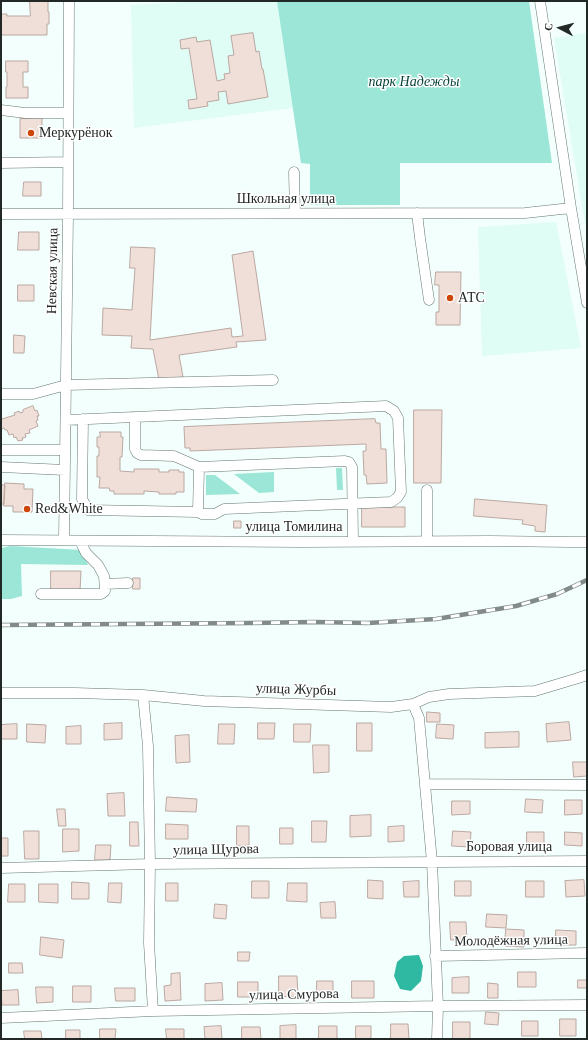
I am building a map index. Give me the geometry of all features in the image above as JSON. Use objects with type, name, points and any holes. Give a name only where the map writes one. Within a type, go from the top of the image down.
[{"type":"street","name":"Невская улица","points":[[64,540],[69,1]]},
{"type":"street","points":[[540,1],[571,208],[587,303]]},
{"type":"street","points":[[1,110],[25,113],[68,113]]},
{"type":"street","points":[[1,163],[68,162]]},
{"type":"street","points":[[294,172],[295,213]]},
{"type":"street","name":"Школьная улица","points":[[1,214],[525,212],[571,208]]},
{"type":"street","points":[[417,213],[429,300]]},
{"type":"street","points":[[1,394],[33,394],[66,385],[273,380]]},
{"type":"street","points":[[66,420],[83,419],[386,406],[394,411],[398,418],[401,492],[392,502],[224,508],[215,514],[202,514],[198,512],[88,510],[82,499],[83,419]]},
{"type":"street","points":[[136,417],[135,449],[137,454],[141,455],[174,456],[199,467],[349,462],[352,467],[353,542]]},
{"type":"street","points":[[1,450],[65,450]]},
{"type":"street","points":[[1,467],[65,470]]},
{"type":"street","points":[[198,512],[199,467]]},
{"type":"street","points":[[427,490],[427,541]]},
{"type":"street","name":"улица Томилина","points":[[1,540],[587,542]]},
{"type":"street","points":[[41,594],[101,594],[105,591],[104,576],[98,565],[86,553],[80,541]]},
{"type":"street","points":[[105,584],[128,583]]},
{"type":"street","name":"улица Журбы","points":[[1,693],[143,695],[211,701],[391,707],[414,704],[429,697],[449,694],[535,691],[575,680],[587,675]]},
{"type":"street","points":[[143,695],[148,746],[150,864],[149,943],[153,1011]]},
{"type":"street","points":[[414,704],[419,718],[432,862],[438,1006],[437,1039]]},
{"type":"street","points":[[426,784],[587,785]]},
{"type":"street","name":"Боровая улица","points":[[432,862],[587,861]]},
{"type":"street","name":"улица Щурова","points":[[1,868],[150,864],[432,862]]},
{"type":"street","name":"Молодёжная улица","points":[[436,956],[587,953]]},
{"type":"street","name":"улица Смурова","points":[[1,1018],[153,1011],[587,1005]]},
{"type":"shaded area","points":[[206,1],[277,1],[293,108],[134,128],[131,5]]},
{"type":"shaded area","points":[[587,33],[587,235],[554,38]]},
{"type":"shaded area","points":[[556,222],[581,348],[482,356],[478,227]]},
{"type":"shaded area","points":[[419,955],[423,966],[421,981],[411,991],[400,989],[394,976],[397,962],[404,956]]},
{"type":"green space","name":"парк Надежды","points":[[277,1],[529,1],[552,163],[400,163],[400,205],[310,205],[310,164],[301,163]]},
{"type":"green space","points":[[336,468],[342,468],[343,490],[337,490]]},
{"type":"green space","points":[[274,472],[274,492],[259,493],[234,474]]},
{"type":"green space","points":[[206,475],[215,475],[240,494],[206,495]]},
{"type":"green space","points":[[10,546],[82,550],[88,565],[21,564],[22,596],[11,599],[1,599],[1,548]]},
{"type":"building","points":[[30,1],[48,1],[49,24],[47,24],[47,35],[1,35],[1,14],[7,14],[7,16],[30,16]]},
{"type":"building","points":[[253,33],[256,52],[259,51],[268,97],[228,104],[226,91],[218,92],[219,100],[207,102],[208,106],[189,109],[188,100],[197,99],[189,48],[181,49],[180,40],[196,37],[197,42],[210,40],[217,81],[225,79],[224,74],[230,73],[228,56],[234,55],[231,36]]},
{"type":"building","points":[[6,61],[28,61],[28,72],[23,72],[23,87],[28,87],[28,98],[6,98]]},
{"type":"building","name":"Меркурёнок","points":[[42,118],[42,138],[20,138],[20,119]]},
{"type":"building","points":[[24,182],[41,182],[41,196],[23,196]]},
{"type":"building","points":[[19,232],[39,232],[39,250],[18,250]]},
{"type":"building","points":[[131,247],[155,248],[150,340],[231,328],[232,337],[243,336],[232,255],[253,251],[266,340],[236,342],[237,347],[179,355],[183,377],[159,380],[153,349],[131,348],[132,336],[102,335],[103,308],[132,310],[135,268],[130,268]]},
{"type":"building","name":"АТС","points":[[436,272],[461,272],[460,325],[436,325],[436,312],[439,312],[439,285],[435,285]]},
{"type":"building","points":[[18,285],[34,285],[34,301],[18,301]]},
{"type":"building","points":[[14,335],[25,336],[24,353],[14,353]]},
{"type":"building","points":[[33,406],[35,411],[37,410],[39,416],[37,416],[38,420],[36,421],[38,426],[29,430],[30,433],[25,434],[26,437],[22,438],[23,440],[18,441],[16,437],[14,438],[13,434],[9,435],[7,430],[4,428],[1,429],[1,418],[15,415],[14,413],[19,411],[20,413],[23,412],[23,410]]},
{"type":"building","points":[[414,410],[442,410],[441,483],[414,483]]},
{"type":"building","points":[[375,419],[376,423],[380,423],[381,449],[386,449],[387,483],[367,484],[366,475],[364,475],[363,451],[366,451],[366,444],[190,451],[190,448],[185,448],[184,427]]},
{"type":"building","points":[[100,432],[121,432],[121,437],[123,437],[122,457],[120,457],[120,471],[134,472],[134,469],[159,469],[159,472],[169,472],[169,470],[179,470],[179,472],[184,472],[184,492],[176,492],[176,494],[159,494],[159,492],[144,491],[144,494],[114,494],[114,491],[110,491],[109,488],[99,488],[100,477],[97,477],[97,456],[99,456],[99,447],[97,447],[97,437],[100,437]]},
{"type":"building","points":[[5,483],[24,484],[24,489],[33,489],[32,512],[13,512],[13,506],[4,506]]},
{"type":"building","points":[[1,485],[5,485],[4,504],[1,504]]},
{"type":"building","points":[[475,499],[547,505],[545,532],[535,531],[535,526],[522,524],[523,520],[474,516]]},
{"type":"building","points":[[362,507],[405,507],[405,527],[362,527]]},
{"type":"building","points":[[234,521],[241,521],[241,528],[234,528]]},
{"type":"building","points":[[51,571],[81,571],[80,591],[51,590]]},
{"type":"building","points":[[133,578],[140,578],[140,589],[133,589]]},
{"type":"building","points":[[427,712],[440,713],[440,722],[427,722]]},
{"type":"building","points":[[569,722],[571,740],[547,742],[546,724]]},
{"type":"building","points":[[122,723],[122,739],[104,740],[104,724]]},
{"type":"building","points":[[258,723],[275,723],[274,739],[258,739]]},
{"type":"building","points":[[357,723],[372,723],[372,751],[357,751]]},
{"type":"building","points":[[17,724],[17,739],[1,739],[1,725]]},
{"type":"building","points":[[27,724],[46,725],[45,743],[27,742]]},
{"type":"building","points":[[219,724],[235,724],[234,744],[218,744]]},
{"type":"building","points":[[294,724],[311,724],[310,742],[294,742]]},
{"type":"building","points":[[437,724],[454,725],[453,739],[436,738]]},
{"type":"building","points":[[81,726],[81,744],[66,744],[66,727]]},
{"type":"building","points":[[519,732],[519,747],[485,748],[485,733]]},
{"type":"building","points":[[189,735],[190,762],[176,763],[175,736]]},
{"type":"building","points":[[313,745],[329,745],[329,772],[314,773]]},
{"type":"building","points":[[573,762],[587,762],[587,776],[574,777]]},
{"type":"building","points":[[124,793],[125,816],[108,816],[107,794]]},
{"type":"building","points":[[167,797],[197,799],[196,812],[166,811]]},
{"type":"building","points":[[526,799],[543,800],[542,813],[525,812]]},
{"type":"building","points":[[565,800],[582,800],[582,814],[565,815]]},
{"type":"building","points":[[452,801],[470,801],[470,814],[452,815]]},
{"type":"building","points":[[57,809],[65,809],[66,826],[59,826]]},
{"type":"building","points":[[371,815],[371,836],[350,837],[350,816]]},
{"type":"building","points":[[312,821],[327,821],[326,842],[312,842]]},
{"type":"building","points":[[130,822],[138,822],[139,846],[130,846]]},
{"type":"building","points":[[166,824],[188,825],[188,839],[166,839]]},
{"type":"building","points":[[237,826],[249,826],[249,845],[237,846]]},
{"type":"building","points":[[404,826],[404,841],[388,842],[388,827]]},
{"type":"building","points":[[280,828],[293,828],[293,844],[280,844]]},
{"type":"building","points":[[63,829],[79,829],[79,851],[63,852]]},
{"type":"building","points":[[24,831],[39,831],[39,859],[25,859]]},
{"type":"building","points":[[453,831],[471,832],[470,847],[452,846]]},
{"type":"building","points":[[527,832],[544,832],[544,845],[527,845]]},
{"type":"building","points":[[565,832],[582,833],[582,846],[565,845]]},
{"type":"building","points":[[1,838],[8,838],[8,856],[1,856]]},
{"type":"building","points":[[96,845],[111,845],[110,860],[95,860]]},
{"type":"building","points":[[368,880],[383,881],[383,899],[368,898]]},
{"type":"building","points":[[584,880],[585,896],[566,897],[565,881]]},
{"type":"building","points":[[252,881],[269,881],[269,898],[252,898]]},
{"type":"building","points":[[419,881],[419,897],[404,897],[403,882]]},
{"type":"building","points":[[455,881],[471,881],[471,896],[455,896]]},
{"type":"building","points":[[526,881],[544,881],[544,897],[526,897]]},
{"type":"building","points":[[72,882],[89,883],[89,899],[72,899]]},
{"type":"building","points":[[109,883],[122,883],[121,903],[108,902]]},
{"type":"building","points":[[166,883],[178,883],[178,901],[166,901]]},
{"type":"building","points":[[288,883],[307,883],[307,902],[287,901]]},
{"type":"building","points":[[9,884],[25,884],[25,902],[8,902]]},
{"type":"building","points":[[39,884],[58,884],[58,903],[39,902]]},
{"type":"building","points":[[335,902],[336,918],[321,918],[320,903]]},
{"type":"building","points":[[215,904],[227,905],[226,919],[214,918]]},
{"type":"building","points":[[487,914],[507,915],[506,928],[486,927]]},
{"type":"building","points":[[450,922],[466,922],[467,940],[451,940]]},
{"type":"building","points":[[506,929],[524,930],[524,947],[505,946]]},
{"type":"building","points":[[556,930],[576,931],[576,945],[556,945]]},
{"type":"building","points":[[41,937],[64,940],[62,958],[40,955]]},
{"type":"building","points":[[238,952],[250,952],[249,961],[238,961]]},
{"type":"building","points":[[9,963],[22,963],[23,973],[9,973]]},
{"type":"building","points":[[518,972],[536,972],[536,987],[518,987]]},
{"type":"building","points":[[180,973],[181,1000],[165,1001],[164,986],[171,985],[171,974]]},
{"type":"building","points":[[279,976],[297,976],[298,996],[279,997]]},
{"type":"building","points":[[469,977],[469,993],[452,993],[452,978]]},
{"type":"building","points":[[578,980],[587,980],[587,988],[578,988]]},
{"type":"building","points":[[317,981],[333,981],[333,995],[317,995]]},
{"type":"building","points":[[352,981],[374,981],[374,998],[352,998]]},
{"type":"building","points":[[238,982],[258,982],[258,997],[238,997]]},
{"type":"building","points":[[222,983],[223,1000],[205,1001],[205,984]]},
{"type":"building","points":[[488,983],[498,984],[498,998],[488,998]]},
{"type":"building","points":[[73,986],[91,986],[91,1002],[73,1002]]},
{"type":"building","points":[[36,987],[53,987],[53,1002],[37,1003]]},
{"type":"building","points":[[115,988],[135,988],[135,1001],[116,1001]]},
{"type":"building","points":[[18,990],[19,1005],[2,1005],[1,991]]},
{"type":"building","points":[[486,1012],[499,1013],[498,1025],[485,1024]]},
{"type":"building","points":[[560,1019],[576,1019],[576,1036],[560,1036]]},
{"type":"building","points":[[522,1021],[538,1021],[538,1036],[522,1036]]},
{"type":"building","points":[[453,1022],[470,1022],[470,1039],[453,1039]]},
{"type":"building","points":[[391,1024],[408,1024],[409,1039],[391,1039]]},
{"type":"building","points":[[296,1025],[296,1039],[280,1039],[280,1026]]},
{"type":"building","points":[[221,1026],[222,1039],[205,1039],[204,1027]]},
{"type":"building","points":[[319,1026],[337,1026],[337,1039],[319,1039]]},
{"type":"building","points":[[356,1026],[371,1026],[371,1039],[356,1039]]},
{"type":"building","points":[[242,1027],[260,1027],[261,1039],[242,1039]]},
{"type":"building","points":[[100,1029],[116,1029],[115,1039],[100,1039]]},
{"type":"building","points":[[166,1029],[184,1029],[184,1039],[167,1039]]},
{"type":"building","points":[[66,1030],[80,1030],[80,1039],[66,1039]]},
{"type":"building","points":[[24,1031],[41,1031],[42,1039],[25,1039]]},
{"type":"railway","points":[[1,625],[314,622],[368,623],[436,619],[516,606],[557,594],[587,580]]},
{"type":"place","name":"Меркурёнок","points":[[31,133]]},
{"type":"place","name":"АТС","points":[[450,298]]},
{"type":"place","name":"Red&White","points":[[27,509]]}]
